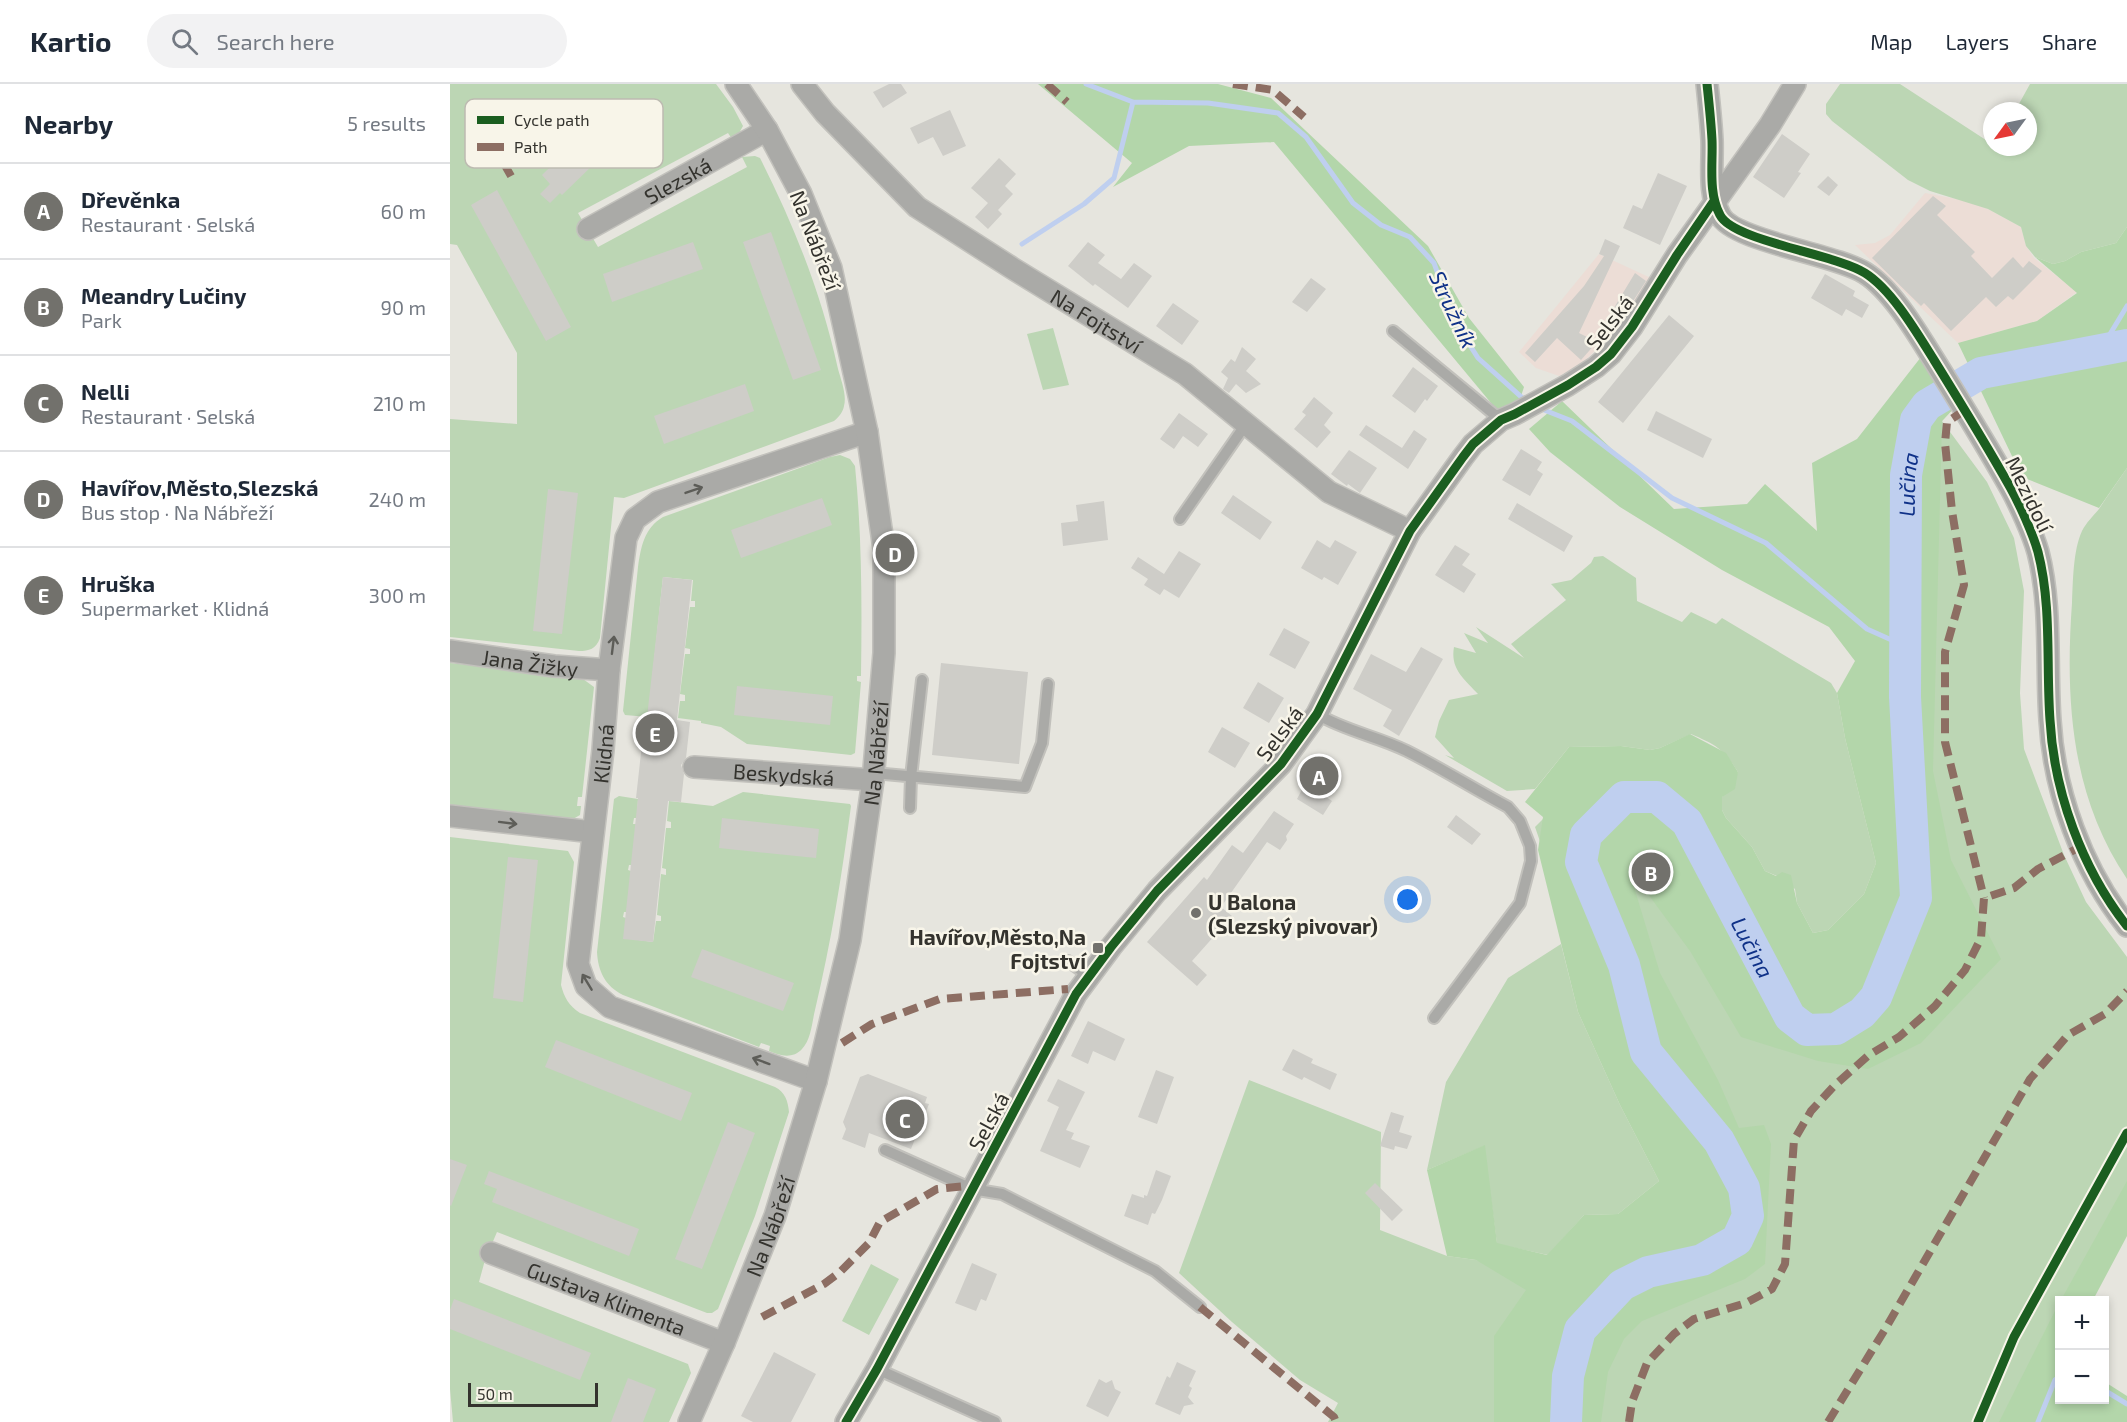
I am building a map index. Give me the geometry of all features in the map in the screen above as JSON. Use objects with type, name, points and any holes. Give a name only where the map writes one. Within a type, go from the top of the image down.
[{"type":"street","name":"Na Nábřeží","points":[[689,1422],[724,1343],[775,1216],[816,1081],[850,939],[874,777],[884,653],[884,549],[867,432],[831,268],[801,194],[767,130],[736,84]]},
{"type":"street","name":"Na Fojtství","points":[[802,84],[825,113],[917,207],[1185,374],[1329,492],[1410,531]]},
{"type":"street","points":[[1707,84],[1714,201]]},
{"type":"street","name":"Selská","points":[[846,1422],[877,1369],[1076,994],[1157,891],[1281,764],[1317,714],[1410,531],[1473,444],[1508,417],[1596,367],[1617,347],[1677,255],[1770,124],[1795,84]]},
{"type":"street","name":"Slezská","points":[[588,229],[767,130]]},
{"type":"street","name":"Mezidolí","points":[[1714,201],[1721,218],[1735,228],[1765,241],[1834,259],[1866,273],[1893,299],[1965,410],[2012,490],[2037,551],[2045,593],[2050,723],[2058,782],[2080,847],[2111,906],[2127,926]]},
{"type":"street","name":"Klidná","points":[[816,1081],[610,1007],[586,986],[578,964],[603,750],[609,670],[626,538],[635,519],[658,502],[867,432]]},
{"type":"street","name":"Jana Žižky","points":[[450,651],[554,666],[609,670]]},
{"type":"street","name":"Beskydská","points":[[694,767],[874,777]]},
{"type":"street","points":[[450,816],[593,832]]},
{"type":"street","name":"Gustava Klimenta","points":[[490,1253],[724,1343]]},
{"type":"lane","points":[[1393,331],[1508,417]]},
{"type":"lane","points":[[1180,519],[1246,424]]},
{"type":"lane","points":[[910,808],[911,777],[922,680]]},
{"type":"lane","points":[[874,777],[911,777],[1025,787],[1042,743],[1048,684]]},
{"type":"lane","points":[[1317,714],[1335,725],[1406,750],[1508,807],[1520,821],[1527,835],[1531,861],[1520,903],[1434,1018]]},
{"type":"lane","points":[[1068,961],[1089,976]]},
{"type":"lane","points":[[885,1150],[972,1189],[1002,1194],[1155,1271],[1200,1307]]},
{"type":"lane","points":[[877,1369],[995,1422]]},
{"type":"shaded area","points":[[1925,193],[1962,200],[1988,209],[2021,227],[2026,246],[2034,258],[2077,292],[2037,321],[1958,343],[1855,245],[1875,243],[1890,235]]},
{"type":"shaded area","points":[[1599,254],[1651,278],[1627,318],[1582,364],[1559,376],[1536,368],[1519,352]]},
{"type":"green space","points":[[450,84],[716,84],[733,107],[743,126],[734,142],[728,133],[663,168],[663,99],[465,99],[465,168],[662,168],[578,213],[598,247],[747,167],[742,157],[755,156],[760,158],[784,209],[815,287],[845,397],[841,414],[834,421],[624,498],[614,497],[600,638],[589,650],[579,651],[450,637],[450,419],[517,424],[517,353],[457,245],[450,244]]},
{"type":"green space","points":[[1038,84],[1218,84],[1271,98],[1428,246],[1469,318],[1524,387],[1511,427],[1274,142],[1189,146],[1113,187],[1132,163]]},
{"type":"green space","points":[[1840,84],[1900,84],[1983,138],[1983,156],[2037,156],[2037,102],[2020,102],[2030,84],[2127,84],[2127,227],[2116,243],[2081,252],[2065,261],[2053,264],[2035,257],[2026,246],[2021,227],[1988,209],[1930,191],[1908,180],[1832,121],[1826,114],[1826,104]]},
{"type":"green space","points":[[2127,227],[2127,468],[2099,508],[2022,477],[1958,343],[2037,321],[2077,293],[2035,257],[2053,264],[2065,261],[2081,252],[2116,243]]},
{"type":"green space","points":[[1053,328],[1069,385],[1043,390],[1027,334]]},
{"type":"green space","points":[[1921,357],[1955,407],[1942,421],[1933,771],[1951,860],[2001,959],[1921,1043],[1868,1069],[1818,1061],[1741,1037],[1690,951],[1628,867],[1660,973],[1718,1080],[1739,1128],[1764,1125],[1771,1144],[1765,1264],[1745,1279],[1642,1321],[1624,1339],[1608,1372],[1601,1422],[1494,1422],[1494,1336],[1526,1290],[1476,1260],[1447,1256],[1427,1170],[1485,1145],[1497,1243],[1547,1255],[1584,1215],[1618,1214],[1659,1181],[1620,1105],[1578,1012],[1538,850],[1543,817],[1525,802],[1569,747],[1621,746],[1650,750],[1660,748],[1690,734],[1726,753],[1738,772],[1735,789],[1722,797],[1722,810],[1726,818],[1752,847],[1765,871],[1776,876],[1782,872],[1791,875],[1797,903],[1813,933],[1828,930],[1864,894],[1876,863],[1845,738],[1837,693],[1855,661],[1829,627],[1722,570],[1620,507],[1550,452],[1529,429],[1562,401],[1674,509],[1747,504],[1765,484],[1817,531],[1812,463],[1857,439]]},
{"type":"green space","points":[[1955,407],[1942,421],[1987,482],[2014,538],[2024,591],[2020,693],[2024,749],[2064,855],[2086,902],[2127,957],[2127,1218],[2083,1296],[2055,1296],[2055,1351],[2028,1422],[1328,1422],[1338,1403],[1300,1380],[1179,1273],[1249,1080],[1381,1132],[1380,1230],[1447,1256],[1558,1278],[1702,1205],[1576,945],[1535,827],[1608,754],[1831,972],[1885,925],[1871,448]]},
{"type":"green space","points":[[840,455],[850,459],[855,466],[859,518],[861,676],[857,676],[857,681],[861,682],[855,753],[851,755],[747,744],[721,727],[678,718],[680,701],[685,701],[685,695],[680,694],[685,654],[690,654],[690,649],[685,648],[690,607],[695,607],[695,601],[691,601],[693,580],[663,577],[648,717],[625,715],[623,711],[638,567],[642,545],[652,527],[663,517]]},
{"type":"green space","points":[[2127,468],[2127,879],[2108,847],[2083,781],[2072,711],[2070,639],[2073,576],[2079,539],[2086,525]]},
{"type":"green space","points":[[1603,556],[1636,578],[1637,601],[1682,622],[1691,612],[1716,624],[1722,618],[1831,683],[1837,693],[1845,738],[1876,863],[1864,894],[1828,930],[1813,933],[1797,903],[1795,889],[1777,876],[1765,871],[1752,847],[1726,818],[1722,810],[1722,797],[1738,772],[1723,752],[1700,738],[1691,734],[1650,750],[1621,746],[1569,747],[1535,789],[1507,791],[1445,755],[1454,758],[1435,737],[1439,721],[1449,700],[1478,694],[1459,673],[1454,662],[1454,647],[1476,653],[1464,633],[1488,643],[1476,627],[1524,658],[1511,644],[1566,600],[1551,584],[1571,580],[1591,563],[1594,557]]},
{"type":"green space","points":[[450,663],[567,676],[583,679],[594,687],[582,797],[578,797],[577,806],[581,806],[580,815],[573,819],[450,809]]},
{"type":"green space","points":[[743,792],[850,804],[851,806],[836,909],[811,1031],[802,1049],[791,1055],[773,1053],[769,1051],[770,1046],[761,1043],[759,1047],[623,995],[607,982],[601,972],[598,959],[614,799],[619,796],[638,799],[637,818],[634,818],[633,824],[636,824],[632,865],[629,865],[628,870],[631,871],[627,912],[624,912],[623,917],[626,918],[624,938],[653,942],[656,921],[661,921],[661,916],[657,915],[661,874],[666,875],[666,869],[662,868],[666,828],[671,828],[671,822],[667,821],[669,801],[713,806]]},
{"type":"green space","points":[[450,837],[568,851],[574,862],[561,985],[570,1004],[580,1013],[775,1087],[784,1094],[787,1101],[789,1112],[755,1216],[718,1309],[712,1313],[497,1232],[485,1260],[479,1282],[688,1364],[691,1373],[669,1422],[453,1422],[450,1389]]},
{"type":"green space","points":[[1561,944],[1578,1012],[1620,1105],[1659,1181],[1618,1214],[1584,1215],[1548,1255],[1497,1244],[1484,1146],[1427,1170],[1446,1082],[1508,978]]},
{"type":"green space","points":[[2127,1181],[2127,1236],[2095,1296],[2063,1296]]},
{"type":"green space","points":[[871,1264],[899,1279],[869,1335],[842,1321]]},
{"type":"green space","points":[[2055,1311],[2055,1404],[2109,1404],[2109,1385],[2127,1396],[2127,1422],[1999,1422]]},
{"type":"building","points":[[889,84],[901,84],[907,93],[883,108],[873,92]]},
{"type":"building","points":[[950,110],[966,146],[943,156],[933,137],[918,144],[910,128]]},
{"type":"building","points":[[1782,134],[1810,154],[1798,172],[1801,173],[1784,198],[1753,177]]},
{"type":"building","points":[[999,158],[1016,174],[1005,186],[1013,194],[998,210],[1002,214],[988,229],[975,217],[988,203],[971,188]]},
{"type":"building","points":[[549,168],[590,168],[562,195],[560,193],[550,203],[540,194],[550,184],[542,175]]},
{"type":"building","points":[[1658,173],[1687,186],[1660,245],[1623,228],[1633,205],[1642,209]]},
{"type":"building","points":[[1828,176],[1838,185],[1829,196],[1817,187]]},
{"type":"building","points":[[497,190],[571,327],[546,341],[471,205]]},
{"type":"building","points":[[1933,196],[1946,206],[1937,215],[1975,252],[1971,256],[1992,278],[2013,257],[2023,268],[2029,261],[2042,271],[2013,300],[2008,296],[1996,307],[1986,297],[1951,331],[1924,303],[1921,306],[1872,258]]},
{"type":"building","points":[[771,232],[821,370],[793,380],[743,242]]},
{"type":"building","points":[[1605,239],[1620,246],[1579,333],[1597,342],[1581,360],[1557,338],[1535,362],[1525,353],[1584,286],[1604,256],[1599,254]]},
{"type":"building","points":[[693,242],[703,269],[612,302],[603,274]]},
{"type":"building","points":[[1088,242],[1105,255],[1098,263],[1121,279],[1134,263],[1152,276],[1128,308],[1095,284],[1093,286],[1068,266]]},
{"type":"building","points":[[1635,273],[1646,281],[1630,306],[1608,329],[1603,326]]},
{"type":"building","points":[[1825,274],[1855,291],[1853,296],[1869,305],[1862,318],[1846,309],[1842,316],[1811,298]]},
{"type":"building","points":[[1311,278],[1326,289],[1307,312],[1292,302]]},
{"type":"building","points":[[1173,303],[1199,321],[1182,345],[1156,326]]},
{"type":"building","points":[[1669,315],[1694,336],[1623,423],[1598,402]]},
{"type":"building","points":[[1242,347],[1256,359],[1246,371],[1261,384],[1246,393],[1236,384],[1229,393],[1223,389],[1228,378],[1221,372],[1231,359],[1235,362]]},
{"type":"building","points":[[1413,367],[1438,386],[1415,413],[1392,396]]},
{"type":"building","points":[[745,384],[754,411],[664,444],[654,416]]},
{"type":"building","points":[[1314,397],[1333,413],[1324,425],[1331,432],[1317,448],[1294,429],[1306,415],[1302,412]]},
{"type":"building","points":[[1656,411],[1712,439],[1703,458],[1647,430]]},
{"type":"building","points":[[1179,413],[1208,434],[1198,447],[1183,436],[1174,449],[1160,439]]},
{"type":"building","points":[[1366,425],[1402,448],[1414,430],[1427,439],[1408,469],[1359,435]]},
{"type":"building","points":[[1521,449],[1542,462],[1537,470],[1543,474],[1530,496],[1502,480]]},
{"type":"building","points":[[1349,450],[1377,468],[1360,493],[1331,474]]},
{"type":"building","points":[[548,489],[578,493],[562,634],[533,631]]},
{"type":"building","points":[[1233,495],[1272,522],[1260,540],[1221,513]]},
{"type":"building","points":[[822,498],[832,525],[741,558],[731,530]]},
{"type":"building","points":[[1104,501],[1108,540],[1063,546],[1061,523],[1078,521],[1076,505]]},
{"type":"building","points":[[1517,503],[1573,536],[1564,552],[1508,519]]},
{"type":"building","points":[[1317,540],[1330,548],[1335,540],[1357,552],[1338,585],[1324,577],[1322,580],[1301,568]]},
{"type":"building","points":[[1455,545],[1470,554],[1462,565],[1476,574],[1464,593],[1435,575]]},
{"type":"building","points":[[1179,551],[1201,564],[1179,598],[1164,589],[1160,595],[1144,585],[1148,579],[1131,568],[1138,557],[1164,574]]},
{"type":"building","points":[[663,577],[692,580],[677,720],[690,722],[686,758],[681,765],[684,774],[681,802],[668,801],[653,942],[623,939],[638,798],[636,798]]},
{"type":"building","points":[[1284,628],[1310,642],[1295,669],[1269,655]]},
{"type":"building","points":[[1421,647],[1443,659],[1399,736],[1383,726],[1392,710],[1353,689],[1371,654],[1406,672]]},
{"type":"building","points":[[941,663],[1028,672],[1019,764],[932,755]]},
{"type":"building","points":[[1258,682],[1284,698],[1269,723],[1243,708]]},
{"type":"building","points":[[737,686],[833,696],[830,725],[734,715]]},
{"type":"building","points":[[1222,727],[1250,743],[1235,768],[1208,752]]},
{"type":"building","points":[[1315,765],[1331,774],[1320,793],[1332,801],[1323,815],[1297,799]]},
{"type":"building","points":[[1274,811],[1294,824],[1286,836],[1287,840],[1280,850],[1267,842],[1221,907],[1232,916],[1192,961],[1207,975],[1197,986],[1147,942],[1204,877],[1207,880],[1232,845],[1243,853]]},
{"type":"building","points":[[1456,815],[1481,834],[1472,845],[1447,827]]},
{"type":"building","points":[[722,818],[819,829],[816,858],[719,848]]},
{"type":"building","points":[[508,857],[538,860],[523,1002],[493,998]]},
{"type":"building","points":[[702,949],[794,983],[783,1011],[691,977]]},
{"type":"building","points":[[1088,1021],[1125,1039],[1115,1061],[1093,1051],[1088,1064],[1071,1056]]},
{"type":"building","points":[[556,1040],[692,1093],[681,1121],[545,1067]]},
{"type":"building","points":[[1293,1049],[1313,1059],[1311,1063],[1337,1074],[1330,1090],[1304,1077],[1302,1080],[1282,1070]]},
{"type":"building","points":[[1156,1070],[1174,1077],[1157,1124],[1138,1117]]},
{"type":"building","points":[[868,1074],[927,1097],[925,1103],[929,1104],[911,1149],[869,1133],[865,1148],[842,1139],[846,1129],[843,1122],[860,1077]]},
{"type":"building","points":[[1058,1079],[1085,1092],[1066,1130],[1074,1133],[1071,1139],[1090,1146],[1080,1168],[1040,1151],[1059,1107],[1047,1101]]},
{"type":"building","points":[[1391,1112],[1404,1116],[1399,1132],[1412,1136],[1407,1149],[1395,1146],[1394,1150],[1380,1146]]},
{"type":"building","points":[[728,1122],[755,1133],[702,1269],[675,1259]]},
{"type":"building","points":[[450,1159],[467,1165],[451,1206],[450,1205]]},
{"type":"building","points":[[1156,1170],[1171,1176],[1162,1200],[1155,1214],[1152,1213],[1148,1225],[1124,1216],[1132,1194],[1144,1198],[1144,1195],[1147,1196]]},
{"type":"building","points":[[489,1171],[639,1229],[629,1256],[492,1202],[497,1189],[484,1184]]},
{"type":"building","points":[[1375,1183],[1403,1210],[1392,1221],[1365,1193]]},
{"type":"building","points":[[972,1263],[997,1274],[986,1301],[981,1299],[976,1311],[955,1303]]},
{"type":"building","points":[[454,1299],[591,1353],[580,1380],[450,1329],[450,1310]]},
{"type":"building","points":[[774,1352],[816,1374],[791,1422],[753,1422],[741,1416]]},
{"type":"building","points":[[1177,1362],[1196,1371],[1189,1386],[1192,1388],[1188,1397],[1194,1404],[1184,1406],[1180,1415],[1155,1404],[1167,1376],[1170,1378]]},
{"type":"building","points":[[628,1378],[656,1389],[643,1422],[611,1422]]},
{"type":"building","points":[[1099,1379],[1106,1383],[1112,1380],[1115,1389],[1121,1392],[1108,1417],[1086,1406]]},
{"type":"waterway","name":"Stružník","points":[[1086,84],[1133,102],[1208,103],[1278,113],[1306,137],[1353,203],[1381,225],[1410,237],[1434,263],[1455,322],[1478,358],[1528,403]]},
{"type":"waterway","points":[[1022,244],[1084,204],[1114,178],[1133,102]]},
{"type":"waterway","points":[[2101,349],[2127,306]]},
{"type":"waterway","name":"Lučina","points":[[1566,1422],[1568,1376],[1580,1330],[1622,1285],[1648,1272],[1702,1260],[1737,1240],[1748,1216],[1744,1188],[1719,1141],[1646,1052],[1624,965],[1581,862],[1586,835],[1624,797],[1657,797],[1687,822],[1790,1017],[1807,1030],[1836,1029],[1862,1013],[1876,997],[1916,898],[1905,697],[1906,475],[1916,420],[1927,405],[1981,373],[2127,345]]},
{"type":"waterway","name":"Stružník","points":[[1539,408],[1572,421],[1672,498],[1766,543],[1867,629],[1905,646]]},
{"type":"waterway","points":[[2038,1422],[2055,1380]]},
{"type":"waterway","points":[[2109,1393],[2127,1404]]},
{"type":"marked path","points":[[1047,84],[1067,102]]},
{"type":"marked path","points":[[1233,84],[1273,90],[1304,117]]},
{"type":"marked path","points":[[506,168],[515,183]]},
{"type":"marked path","points":[[1965,410],[1947,422],[1945,443],[1952,511],[1964,585],[1945,652],[1945,742],[1984,898]]},
{"type":"marked path","points":[[1629,1422],[1632,1402],[1647,1363],[1674,1334],[1694,1319],[1746,1303],[1772,1289],[1785,1264],[1794,1140],[1811,1111],[1834,1086],[1869,1055],[1899,1037],[1935,1006],[1965,970],[1981,938],[1984,898],[2014,888],[2038,869],[2080,847]]},
{"type":"marked path","points":[[842,1043],[872,1024],[940,999],[1068,989]]},
{"type":"marked path","points":[[1828,1422],[1884,1331],[2030,1079],[2068,1035],[2105,1014],[2127,991]]},
{"type":"marked path","points":[[762,1317],[824,1284],[840,1272],[869,1243],[880,1222],[937,1189],[965,1186]]},
{"type":"marked path","points":[[1200,1307],[1334,1417],[1336,1422]]},
{"type":"cycle path","points":[[1707,84],[1712,140],[1712,188],[1720,215],[1729,224],[1764,240],[1851,266],[1865,273],[1885,290],[1920,337],[2017,501],[2036,545],[2042,572],[2047,614],[2050,720],[2057,775],[2073,829],[2084,855],[2111,904],[2127,926]]},
{"type":"cycle path","points":[[846,1422],[877,1369],[1076,994],[1157,891],[1281,764],[1317,714],[1410,531],[1473,444],[1501,420],[1568,385],[1611,354],[1632,327],[1714,201]]},
{"type":"cycle path","points":[[1978,1422],[2014,1337],[2127,1133]]},
{"type":"place","name":"Havířov,Město,Slezská","points":[[895,553]]},
{"type":"place","name":"Hruška","points":[[655,733]]},
{"type":"place","name":"Dřevěnka","points":[[1319,776]]},
{"type":"place","name":"Meandry Lučiny","points":[[1651,872]]},
{"type":"place","name":"U Balona (Slezský pivovar)","points":[[1196,913]]},
{"type":"place","name":"Havířov,Město,Na Fojtství","points":[[1098,948]]},
{"type":"place","name":"Nelli","points":[[905,1119]]}]
